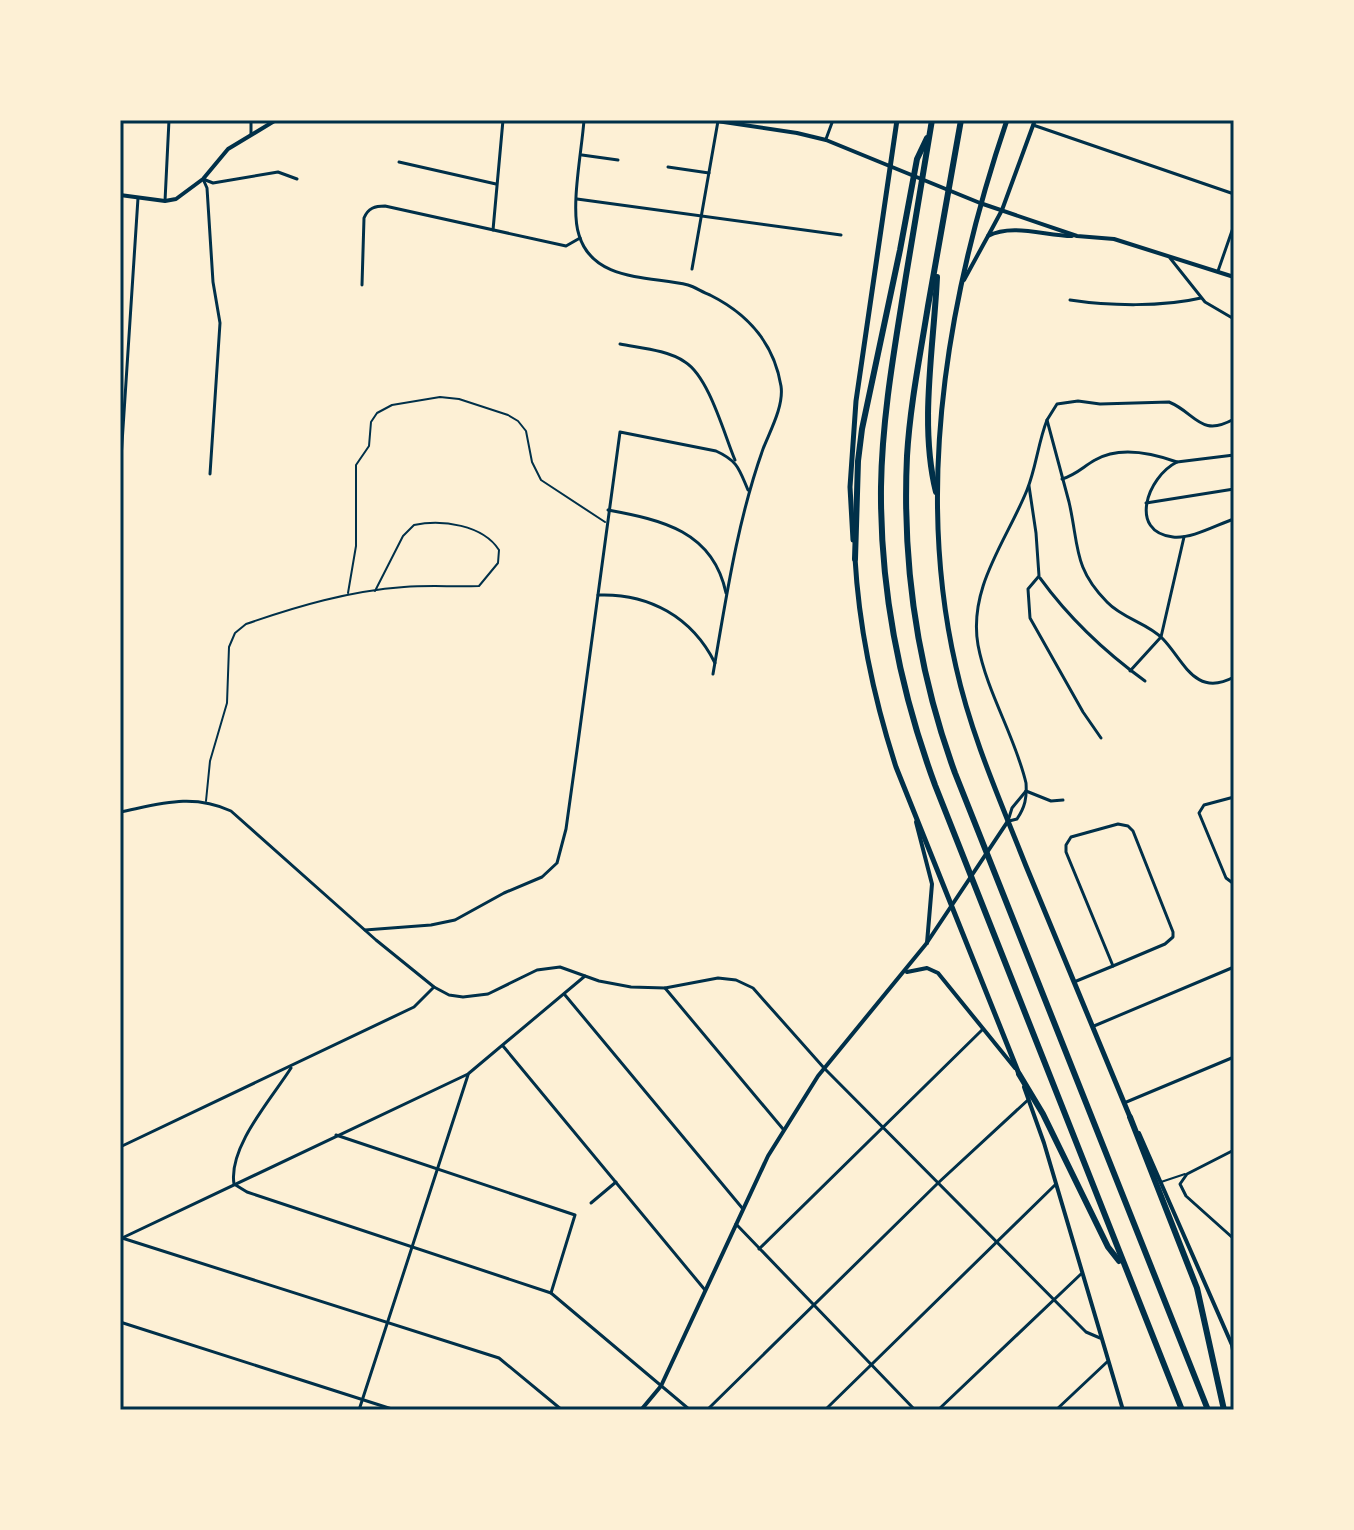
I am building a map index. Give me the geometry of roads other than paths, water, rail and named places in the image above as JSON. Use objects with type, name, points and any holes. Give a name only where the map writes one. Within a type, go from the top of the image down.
[{"type":"highway","points":[[932,120],[890,373],[882,449],[884,552],[896,648],[914,724],[935,785],[1182,1410]]},
{"type":"highway","points":[[961,120],[913,397],[906,490],[911,587],[928,684],[955,773],[1208,1410]]},
{"type":"highway","points":[[855,559],[862,429],[917,159],[930,131]]},
{"type":"highway","points":[[936,492],[930,466],[930,388],[938,250]]},
{"type":"highway","points":[[1019,1074],[1050,1126],[1108,1247],[1126,1270]]},
{"type":"highway","points":[[1130,1117],[1197,1288],[1224,1410]]},
{"type":"main road","points":[[120,195],[165,201],[183,195],[203,179],[228,149],[276,120]]},
{"type":"main road","points":[[710,120],[826,140],[980,203],[1077,236]]},
{"type":"main road","points":[[897,120],[853,428],[850,501],[864,644],[896,767],[1029,1099],[1123,1410]]},
{"type":"main road","points":[[1007,120],[980,203],[961,285],[941,412],[936,492],[941,581],[952,652],[978,745],[1008,821],[1124,1103],[1144,1142],[1234,1355]]},
{"type":"main road","points":[[961,285],[1002,210],[1034,122]]},
{"type":"main road","points":[[988,236],[1008,230],[1114,239],[1234,277]]},
{"type":"main road","points":[[914,816],[932,880],[926,944]]},
{"type":"main road","points":[[641,1410],[661,1386],[768,1156],[824,1068],[905,973],[1008,821]]},
{"type":"main road","points":[[905,973],[927,968],[936,971],[1019,1074]]},
{"type":"street","points":[[165,201],[169,120]]},
{"type":"street","points":[[251,120],[251,134]]},
{"type":"street","points":[[493,230],[503,120]]},
{"type":"street","points":[[584,120],[576,222],[580,238],[592,256],[619,274],[690,286],[733,307],[763,338],[775,362],[782,396],[748,490],[713,674]]},
{"type":"street","points":[[826,140],[833,120]]},
{"type":"street","points":[[692,269],[718,121]]},
{"type":"street","points":[[1034,122],[1234,194]]},
{"type":"street","points":[[581,155],[618,160]]},
{"type":"street","points":[[399,162],[497,184]]},
{"type":"street","points":[[668,167],[709,173]]},
{"type":"street","points":[[203,179],[213,183],[278,172],[297,179]]},
{"type":"street","points":[[203,179],[207,188],[213,282],[220,323],[210,474]]},
{"type":"street","points":[[120,474],[138,198]]},
{"type":"street","points":[[577,199],[841,235]]},
{"type":"street","points":[[362,285],[364,218],[367,211],[375,207],[385,206],[566,246],[580,238]]},
{"type":"street","points":[[1217,274],[1234,225]]},
{"type":"street","points":[[1170,258],[1201,298],[1213,309],[1234,319]]},
{"type":"street","points":[[1070,300],[1091,304],[1179,302],[1201,298]]},
{"type":"street","points":[[620,344],[675,357],[693,368],[703,383],[748,490]]},
{"type":"street","points":[[1026,791],[1012,808],[1008,821],[1020,815],[1027,800],[1026,791],[1022,769],[984,667],[977,630],[988,569],[1011,528],[1029,486],[1047,420],[1057,404],[1078,401],[1109,404],[1169,402],[1197,423],[1207,426],[1220,426],[1234,419]]},
{"type":"street","points":[[1047,420],[1074,525],[1078,557],[1089,580],[1115,610],[1161,637],[1199,680],[1219,683],[1234,677]]},
{"type":"street","points":[[365,930],[455,920],[504,893],[542,877],[557,863],[571,797],[620,432],[716,451],[735,461]]},
{"type":"street","points":[[1062,479],[1098,458],[1116,452],[1141,453],[1177,462],[1234,455]]},
{"type":"street","points":[[1177,462],[1155,478],[1146,503],[1148,518],[1157,530],[1170,537],[1184,536],[1234,519]]},
{"type":"street","points":[[1029,486],[1039,576],[1065,611],[1145,681]]},
{"type":"street","points":[[1146,503],[1234,489]]},
{"type":"street","points":[[608,510],[671,525],[692,537],[716,564],[727,594]]},
{"type":"street","points":[[1130,671],[1161,637],[1184,536]]},
{"type":"street","points":[[1039,576],[1028,589],[1030,618],[1101,738]]},
{"type":"street","points":[[597,595],[631,596],[671,612],[693,630],[715,663]]},
{"type":"street","points":[[1026,791],[1051,801],[1063,800]]},
{"type":"street","points":[[1234,797],[1204,805],[1199,813],[1226,878],[1234,884]]},
{"type":"street","points":[[120,812],[188,800],[206,801],[239,816],[365,930],[434,987],[449,995],[463,997],[496,991],[547,968],[560,967],[613,985],[665,988],[718,978],[745,983],[760,994],[824,1068],[1053,1299],[1086,1332],[1100,1338]]},
{"type":"street","points":[[1074,982],[1113,966],[1165,944],[1173,937],[1133,831],[1123,824],[1071,837],[1066,845],[1066,852],[1113,966]]},
{"type":"street","points":[[1093,1026],[1234,967]]},
{"type":"street","points":[[121,1238],[468,1074],[585,976]]},
{"type":"street","points":[[120,1147],[414,1007],[434,987]]},
{"type":"street","points":[[665,988],[785,1132]]},
{"type":"street","points":[[565,995],[743,1209]]},
{"type":"street","points":[[759,1249],[984,1029]]},
{"type":"street","points":[[503,1046],[706,1291]]},
{"type":"street","points":[[1124,1103],[1234,1057]]},
{"type":"street","points":[[291,1068],[246,1137],[232,1173],[234,1184],[247,1192],[551,1293],[690,1410]]},
{"type":"street","points":[[359,1410],[468,1074]]},
{"type":"street","points":[[707,1410],[938,1183],[1029,1099]]},
{"type":"street","points":[[336,1135],[575,1215],[551,1293]]},
{"type":"street","points":[[1234,1150],[1187,1174],[1180,1182],[1184,1194],[1234,1239]]},
{"type":"street","points":[[591,1203],[616,1182]]},
{"type":"street","points":[[825,1410],[1056,1184]]},
{"type":"street","points":[[736,1224],[915,1410]]},
{"type":"street","points":[[121,1238],[499,1358],[562,1410]]},
{"type":"street","points":[[938,1410],[1081,1274]]},
{"type":"street","points":[[120,1322],[395,1410]]},
{"type":"street","points":[[1232,1345],[1234,1330]]},
{"type":"street","points":[[1056,1410],[1107,1362]]},
{"type":"lane","points":[[347,595],[356,546],[356,465],[369,446],[371,422],[377,413],[392,405],[440,397],[459,399],[508,415],[526,431],[532,462],[541,480],[606,523]]},
{"type":"lane","points":[[206,801],[210,761],[227,703],[229,647],[235,633],[246,624],[304,604],[347,595],[404,587],[479,586],[498,563],[499,550],[489,539],[455,524],[414,525],[403,536],[375,591]]},
{"type":"lane","points":[[1161,1182],[1187,1174]]}]
